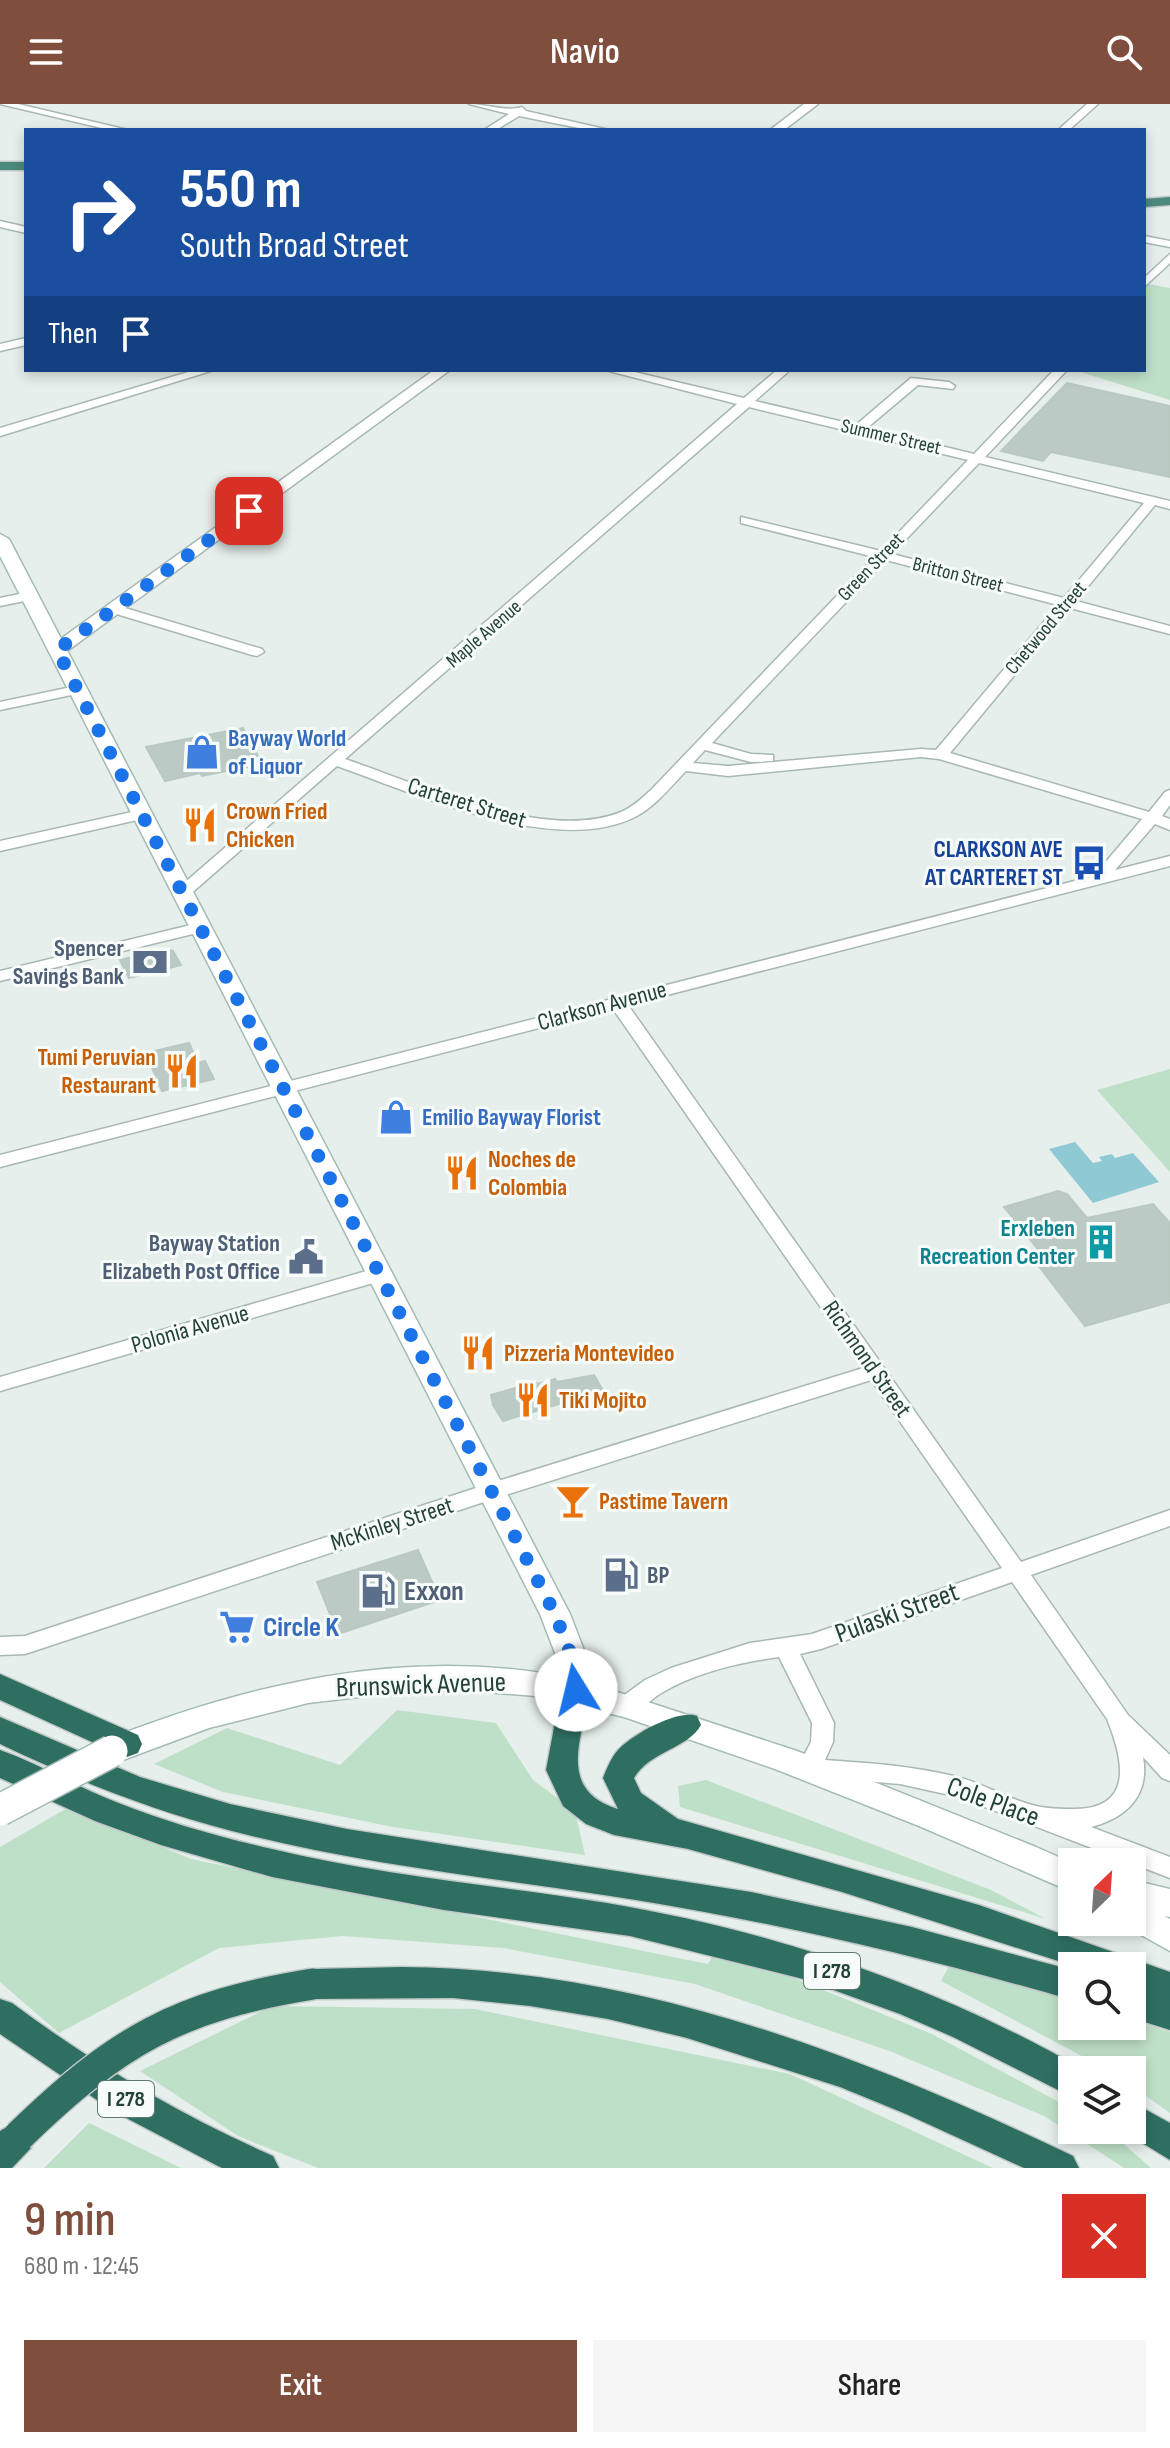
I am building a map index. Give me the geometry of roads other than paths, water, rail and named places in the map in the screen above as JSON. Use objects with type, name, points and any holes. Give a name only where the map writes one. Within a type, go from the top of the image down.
[{"type":"highway","points":[[0,166],[24,166]]},
{"type":"highway","points":[[0,172],[24,172]]},
{"type":"highway","points":[[0,180],[24,181]]},
{"type":"highway","points":[[1146,203],[1170,201]]},
{"type":"highway","points":[[1146,211],[1170,209]]},
{"type":"highway","points":[[0,1686],[119,1748]]},
{"type":"highway","points":[[576,1690],[562,1758],[564,1781],[578,1802],[600,1817],[630,1826],[669,1831],[829,1875],[1076,1952]]},
{"type":"highway","points":[[669,1831],[630,1802],[618,1778],[620,1769],[634,1755],[686,1725]]},
{"type":"highway","points":[[0,1730],[170,1801],[241,1820],[377,1847],[770,1910],[940,1948],[1058,1981]]},
{"type":"highway","name":"I 278","points":[[0,1763],[84,1804],[237,1856],[443,1895],[628,1921],[732,1943],[820,1967],[952,2019],[1058,2074]]},
{"type":"highway","points":[[1146,1978],[1170,1987]]},
{"type":"highway","points":[[9,2146],[79,2078],[113,2053],[182,2014],[253,1992],[313,1984],[407,1982],[501,1988],[678,2022],[807,2060],[873,2084],[1061,2168]]},
{"type":"highway","points":[[1146,2007],[1170,2015]]},
{"type":"highway","name":"I 278","points":[[0,2014],[60,2058],[124,2098],[191,2136],[261,2168]]},
{"type":"highway","points":[[1146,2127],[1170,2143]]},
{"type":"main road","points":[[0,539],[555,1614],[570,1653],[576,1690]]},
{"type":"main road","name":"Brunswick Avenue","points":[[0,1810],[52,1780],[119,1748],[220,1710],[364,1682],[489,1679],[576,1690],[686,1725],[809,1769],[1058,1872]]},
{"type":"main road","points":[[1146,1897],[1170,1903]]},
{"type":"main road","points":[[1146,1922],[1170,1936]]},
{"type":"street","points":[[5,104],[114,128]]},
{"type":"street","points":[[474,104],[594,128]]},
{"type":"street","points":[[492,128],[531,104]]},
{"type":"street","points":[[779,128],[812,104]]},
{"type":"street","points":[[1065,128],[1093,104]]},
{"type":"street","points":[[0,224],[24,230]]},
{"type":"street","points":[[1146,239],[1170,244]]},
{"type":"street","points":[[1146,282],[1170,257]]},
{"type":"street","points":[[0,348],[24,342]]},
{"type":"street","points":[[0,432],[201,372]]},
{"type":"street","points":[[57,650],[440,372]]},
{"type":"street","name":"Summer Street","points":[[619,372],[1170,505]]},
{"type":"street","name":"Maple Avenue","points":[[181,894],[782,372]]},
{"type":"street","name":"Green Street","points":[[682,766],[1059,372]]},
{"type":"street","points":[[858,430],[915,381],[949,386]]},
{"type":"street","name":"Chetwood Street","points":[[940,755],[1152,501]]},
{"type":"street","name":"Britton Street","points":[[746,520],[1170,630]]},
{"type":"street","points":[[0,602],[29,596]]},
{"type":"street","points":[[115,609],[257,652]]},
{"type":"street","points":[[0,706],[76,690]]},
{"type":"street","points":[[702,745],[751,758],[819,760]]},
{"type":"street","points":[[682,766],[728,771],[819,760],[921,753],[940,755],[1170,825]]},
{"type":"street","name":"Carteret Street","points":[[337,761],[512,819],[531,824],[574,826],[594,825],[628,814],[682,766]]},
{"type":"street","points":[[1099,877],[1154,818],[1170,795]]},
{"type":"street","points":[[0,846],[141,815]]},
{"type":"street","name":"Clarkson Avenue","points":[[0,1161],[1170,861]]},
{"type":"street","points":[[0,976],[199,928]]},
{"type":"street","name":"Richmond Street","points":[[617,1002],[1117,1715],[1170,1771]]},
{"type":"street","name":"Polonia Avenue","points":[[0,1384],[380,1274]]},
{"type":"street","name":"McKinley Street","points":[[0,1646],[25,1645],[492,1491],[875,1371]]},
{"type":"street","name":"Pulaski Street","points":[[627,1706],[666,1679],[750,1652],[813,1643],[1170,1518]]},
{"type":"street","points":[[786,1648],[823,1723],[822,1742],[809,1769]]},
{"type":"street","name":"Richmond Street","points":[[1031,1815],[1070,1822],[1086,1820],[1113,1811],[1122,1803],[1134,1780],[1135,1766],[1128,1738],[1117,1715]]},
{"type":"street","name":"Cole Place","points":[[809,1769],[878,1772],[922,1778],[961,1788],[1170,1868]]},
{"type":"water","points":[[1075,1142],[1093,1163],[1102,1161],[1099,1157],[1112,1154],[1115,1158],[1133,1153],[1159,1182],[1093,1203],[1049,1149]]},
{"type":"place","name":"Bayway World of Liquor","points":[[202,752]]},
{"type":"place","name":"Crown Fried Chicken","points":[[200,825]]},
{"type":"place","name":"CLARKSON AVE AT CARTERET ST","points":[[1089,863]]},
{"type":"place","name":"Spencer Savings Bank","points":[[150,962]]},
{"type":"place","name":"Tumi Peruvian Restaurant","points":[[182,1071]]},
{"type":"place","name":"Emilio Bayway Florist","points":[[396,1117]]},
{"type":"place","name":"Noches de Colombia","points":[[462,1173]]},
{"type":"place","name":"Erxleben Recreation Center","points":[[1101,1242]]},
{"type":"place","name":"Bayway Station Elizabeth Post Office","points":[[306,1257]]},
{"type":"place","name":"Pizzeria Montevideo","points":[[478,1353]]},
{"type":"place","name":"Tiki Mojito","points":[[533,1400]]},
{"type":"place","name":"Pastime Tavern","points":[[573,1501]]},
{"type":"place","name":"BP","points":[[621,1575]]},
{"type":"place","name":"Exxon","points":[[378,1591]]},
{"type":"place","name":"Circle K","points":[[237,1627]]}]
